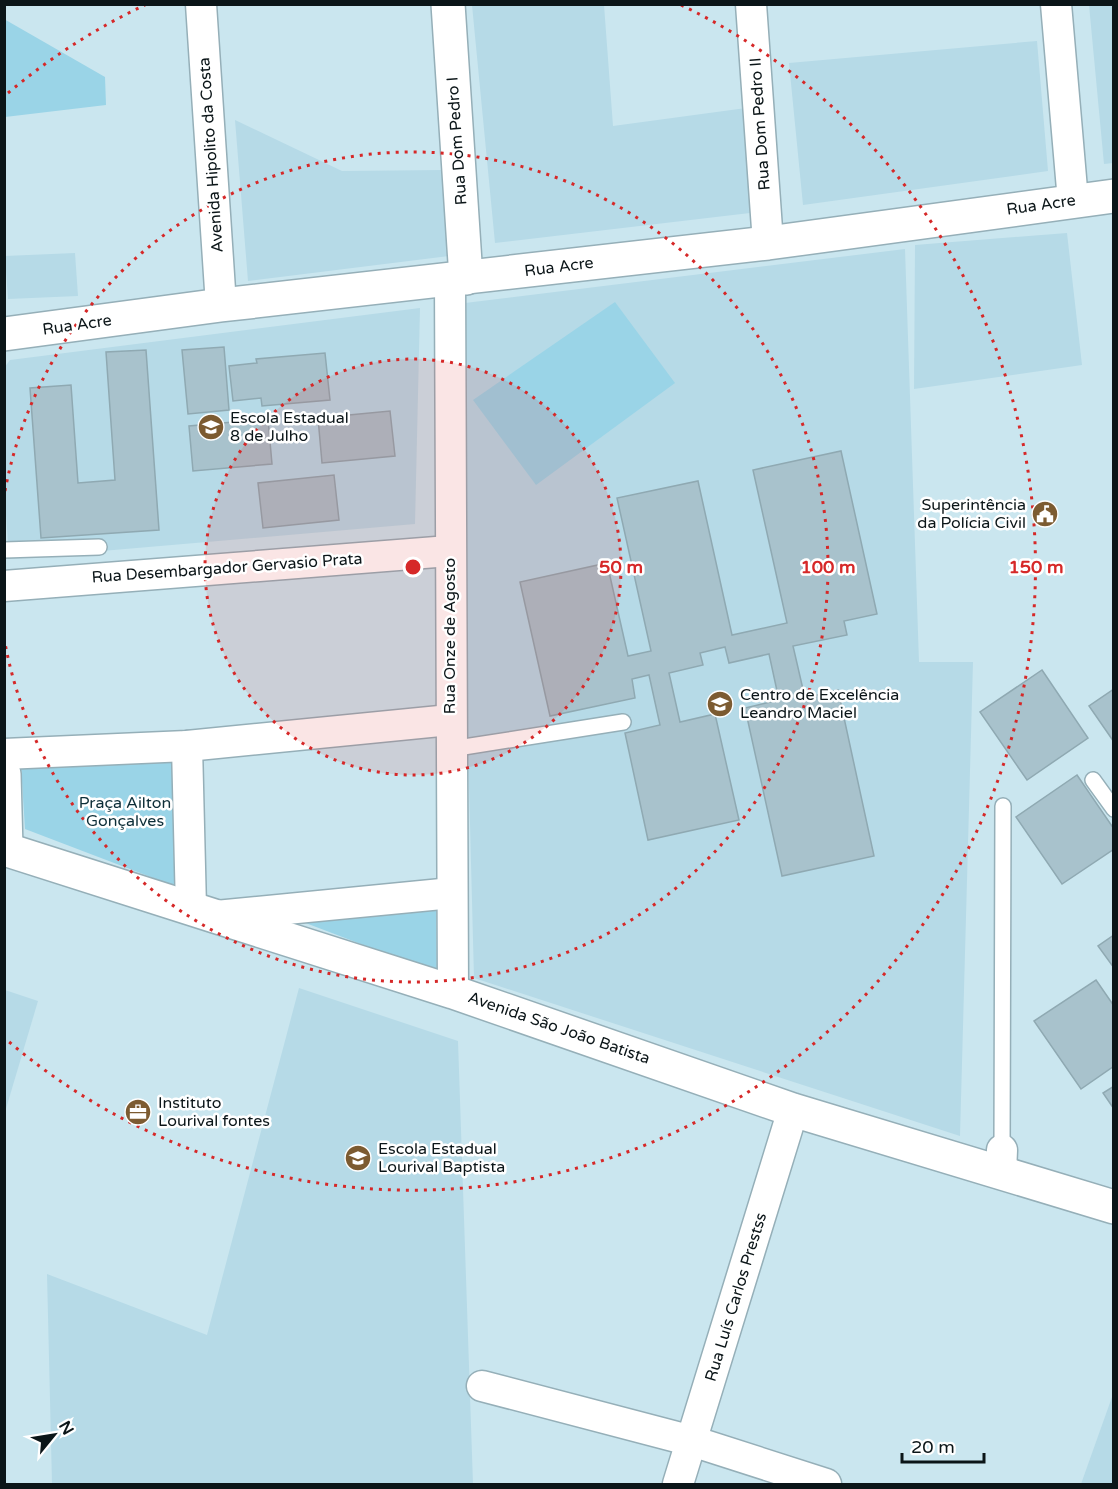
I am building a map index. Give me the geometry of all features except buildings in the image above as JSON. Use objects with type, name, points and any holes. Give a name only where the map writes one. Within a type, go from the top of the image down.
[{"type":"street","name":"Avenida Hipolito da Costa","points":[[201,4],[221,305]]},
{"type":"street","name":"Rua Dom Pedro I","points":[[448,4],[458,279]]},
{"type":"street","name":"Rua Dom Pedro II","points":[[751,4],[768,243]]},
{"type":"street","points":[[1056,4],[1073,201]]},
{"type":"street","name":"Rua Acre","points":[[4,334],[221,305],[768,243],[1113,196]]},
{"type":"street","name":"Rua Onze de Agosto","points":[[453,992],[449,551],[458,279]]},
{"type":"street","name":"Rua Desembargador Gervasio Prata","points":[[4,586],[449,551]]},
{"type":"street","points":[[4,754],[450,734]]},
{"type":"street","points":[[187,746],[203,912],[452,893]]},
{"type":"street","points":[[4,774],[5,849]]},
{"type":"street","name":"Avenida São João Batista","points":[[5,849],[453,992],[793,1110],[1001,1161],[1113,1207]]},
{"type":"street","name":"Rua Luís Carlos Prestss","points":[[678,1485],[793,1110]]},
{"type":"street","points":[[482,1386],[692,1441],[826,1485]]},
{"type":"lane","points":[[4,550],[99,547]]},
{"type":"lane","points":[[450,734],[623,722]]},
{"type":"lane","points":[[1093,780],[1113,809]]},
{"type":"lane","points":[[1001,1161],[1002,806]]},
{"type":"shaded area","points":[[472,5],[604,5],[613,126],[746,108],[750,213],[495,243]]},
{"type":"shaded area","points":[[1089,5],[1113,5],[1113,163],[1104,164]]},
{"type":"shaded area","points":[[1037,41],[1048,171],[803,205],[789,63]]},
{"type":"shaded area","points":[[235,120],[342,171],[443,170],[449,256],[248,281]]},
{"type":"shaded area","points":[[1067,233],[1082,365],[914,389],[915,245]]},
{"type":"shaded area","name":"Centro de Excelência Leandro Maciel","points":[[905,249],[919,662],[973,662],[960,1136],[474,978],[468,747],[465,303]]},
{"type":"shaded area","points":[[75,253],[78,296],[8,299],[5,256]]},
{"type":"shaded area","name":"Escola Estadual 8 de Julho","points":[[420,308],[415,524],[9,559],[4,485],[4,368],[10,360]]},
{"type":"shaded area","name":"Escola Estadual Lourival Baptista","points":[[299,988],[458,1041],[473,1484],[52,1484],[47,1274],[207,1335]]},
{"type":"shaded area","points":[[4,990],[38,1001],[5,1112]]},
{"type":"shaded area","points":[[1112,1397],[1113,1484],[1081,1484]]},
{"type":"green space","points":[[4,19],[105,77],[106,105],[5,117]]},
{"type":"green space","points":[[615,302],[675,383],[536,485],[473,400]]},
{"type":"green space","name":"Praça Ailton Gonçalves","points":[[177,759],[177,887],[25,829],[21,765]]},
{"type":"green space","points":[[436,905],[437,973],[282,914]]},
{"type":"place","name":"Escola Estadual 8 de Julho","points":[[211,427]]},
{"type":"place","name":"Superintência da Polícia Civil","points":[[1045,514]]},
{"type":"place","name":"Centro de Excelência Leandro Maciel","points":[[720,704]]},
{"type":"place","name":"Instituto Lourival fontes","points":[[138,1112]]},
{"type":"place","name":"Escola Estadual Lourival Baptista","points":[[358,1158]]}]
